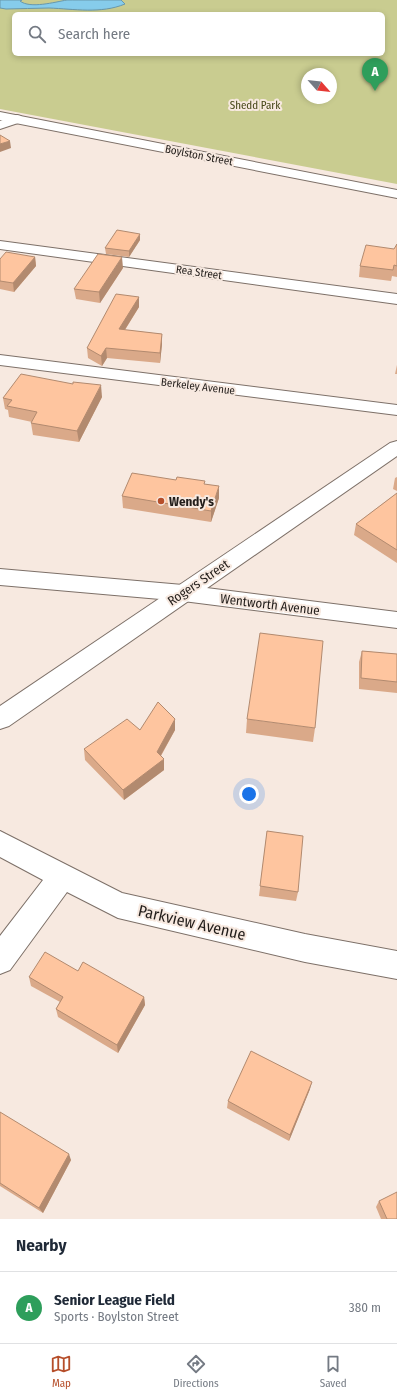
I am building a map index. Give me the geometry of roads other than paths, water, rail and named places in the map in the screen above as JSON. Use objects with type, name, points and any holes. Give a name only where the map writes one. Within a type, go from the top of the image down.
[{"type":"street","name":"Boylston Street","points":[[0,116],[397,194]]},
{"type":"street","points":[[0,125],[17,119]]},
{"type":"street","name":"Rea Street","points":[[0,245],[397,299]]},
{"type":"street","name":"Berkeley Avenue","points":[[0,360],[397,410]]},
{"type":"street","name":"Rogers Street","points":[[0,719],[397,447]]},
{"type":"street","name":"Wentworth Avenue","points":[[0,577],[183,593],[397,620]]},
{"type":"street","name":"Parkview Avenue","points":[[0,843],[118,905],[305,948],[397,965]]},
{"type":"street","points":[[0,960],[63,876]]},
{"type":"water","points":[[0,0],[22,0],[20,1],[36,5],[67,0],[121,0],[125,4],[97,10],[49,8],[6,9],[0,8]]},
{"type":"place","name":"Senior League Field","points":[[375,91]]},
{"type":"place","name":"Wendy's","points":[[161,501]]},
{"type":"park label","name":"Shedd Park","points":[[255,105]]}]
